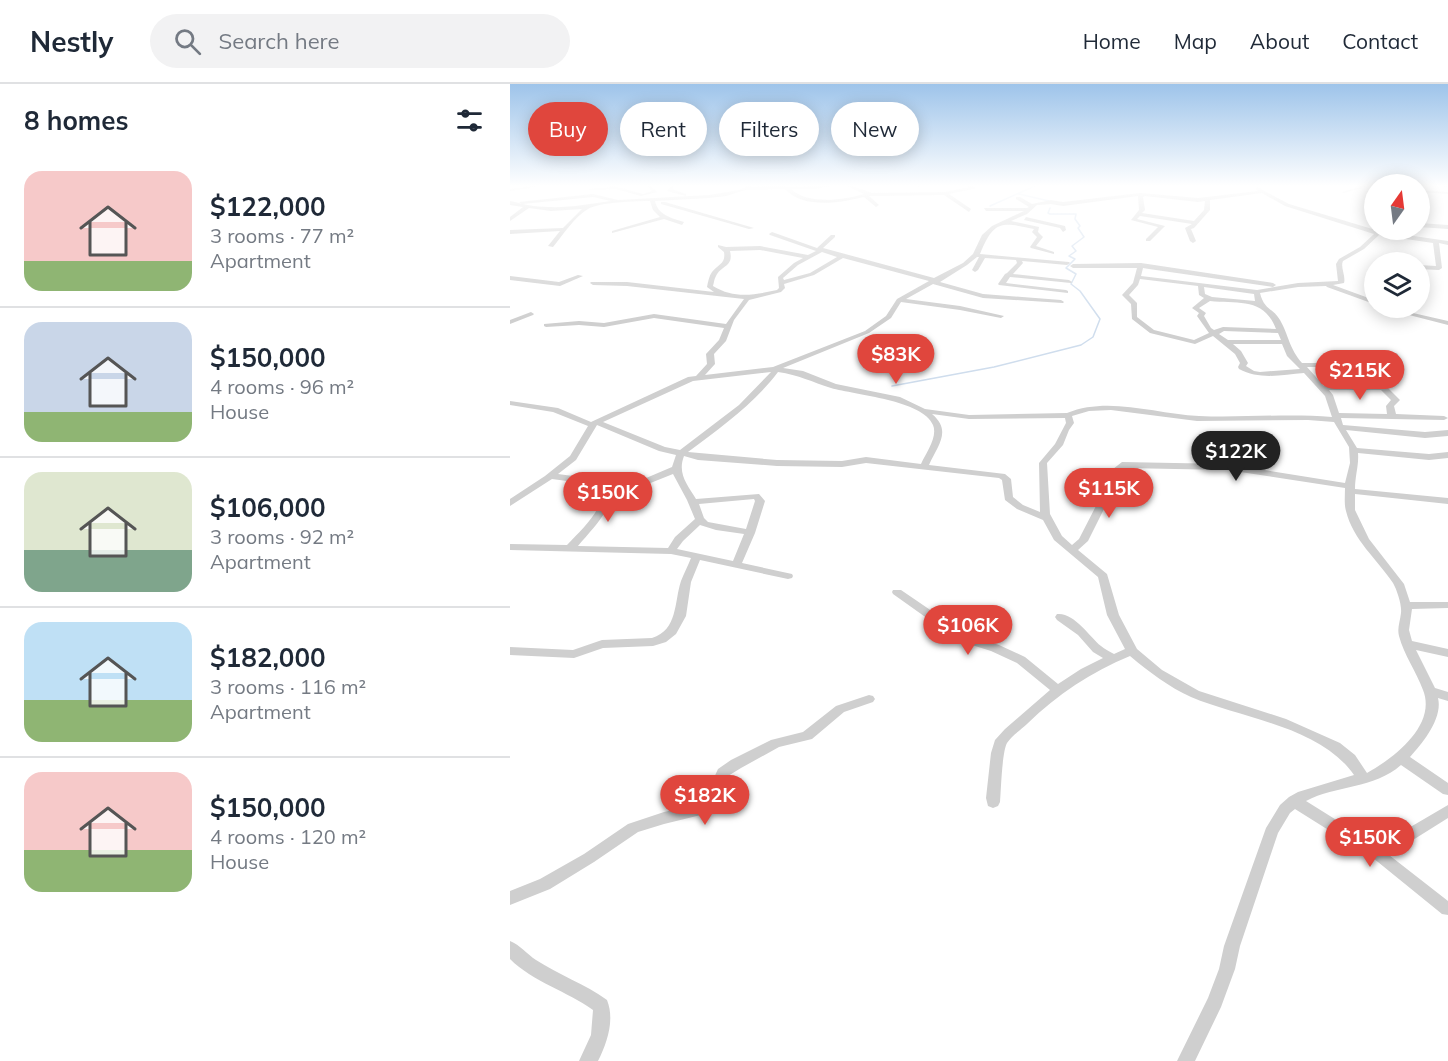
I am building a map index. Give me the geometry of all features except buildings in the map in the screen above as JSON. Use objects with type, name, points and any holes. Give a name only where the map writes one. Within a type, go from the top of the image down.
[{"type":"street","points":[[510,232],[536,231]]},
{"type":"street","points":[[551,246],[565,231]]},
{"type":"street","points":[[614,232],[619,231]]},
{"type":"street","points":[[975,270],[985,235],[991,231]]},
{"type":"street","points":[[1035,231],[1040,235],[1033,247],[1052,253]]},
{"type":"street","points":[[1148,240],[1157,231]]},
{"type":"street","points":[[1189,231],[1193,241]]},
{"type":"street","points":[[772,234],[978,295],[1061,302]]},
{"type":"street","points":[[593,282],[749,297],[776,293],[782,288],[780,278],[821,250],[833,236]]},
{"type":"street","points":[[510,502],[551,476],[573,458],[594,424],[699,377],[745,374],[775,369],[848,340],[882,324],[899,300],[980,255],[1070,264],[1142,265],[1282,287],[1341,283],[1339,264],[1341,260],[1362,248],[1367,240]]},
{"type":"street","points":[[1426,240],[1448,243]]},
{"type":"street","points":[[1430,268],[1439,268],[1436,242]]},
{"type":"street","points":[[723,295],[716,292],[710,284],[713,274],[726,265],[729,254],[723,247],[760,248],[809,257]]},
{"type":"street","points":[[728,258],[760,248]]},
{"type":"street","points":[[781,283],[812,274],[844,255]]},
{"type":"street","points":[[1019,259],[1020,263],[1000,284],[1066,292]]},
{"type":"street","points":[[1142,265],[1136,284],[1125,295],[1131,299],[1135,308],[1134,318],[1160,334],[1195,342],[1223,329],[1234,328],[1283,336]]},
{"type":"street","points":[[1007,275],[1069,282]]},
{"type":"street","points":[[511,279],[560,284],[580,276]]},
{"type":"street","points":[[1138,276],[1201,285],[1258,298],[1276,319],[1290,354],[1329,395],[1338,421],[1353,450],[1350,510],[1364,540],[1399,584],[1407,606],[1403,630],[1407,644],[1430,691],[1433,704],[1431,715],[1422,732],[1401,758],[1391,766],[1365,779],[1345,782],[1303,796],[1286,809],[1271,832],[1232,946],[1227,969],[1215,1001],[1186,1061]]},
{"type":"street","points":[[1321,284],[1364,298]]},
{"type":"street","points":[[1201,285],[1202,295],[1209,298],[1258,298],[1282,287]]},
{"type":"street","points":[[1000,297],[1014,295],[1011,286]]},
{"type":"street","points":[[1356,295],[1364,294]]},
{"type":"street","points":[[699,377],[711,364],[710,354],[723,341],[735,313],[749,297]]},
{"type":"street","points":[[1209,298],[1195,308],[1203,313],[1200,316],[1208,329],[1238,353],[1244,363],[1242,367],[1252,373],[1303,368],[1384,365],[1393,362],[1394,354]]},
{"type":"street","points":[[899,300],[1001,316]]},
{"type":"street","points":[[510,322],[531,314]]},
{"type":"street","points":[[546,325],[584,323],[604,325],[654,316],[728,326]]},
{"type":"street","points":[[1427,318],[1448,323]]},
{"type":"street","points":[[1226,342],[1283,336]]},
{"type":"street","points":[[775,369],[800,373],[834,386],[897,399],[923,411],[937,423],[939,434],[924,466]]},
{"type":"street","points":[[749,533],[707,525],[700,520],[693,502],[679,481],[676,469],[680,454],[704,438],[761,391],[775,369]]},
{"type":"street","points":[[1322,388],[1383,388],[1396,400],[1390,406],[1392,417]]},
{"type":"street","points":[[510,403],[555,410],[619,430],[636,440],[680,454],[750,462],[842,464],[866,460],[1005,477],[1008,498],[1020,507],[1047,518]]},
{"type":"street","points":[[923,411],[969,417],[1068,415],[1083,410],[1113,407],[1156,415],[1223,419],[1307,416],[1425,435],[1448,433]]},
{"type":"street","points":[[1068,415],[1070,423],[1063,430],[1059,444],[1046,456],[1042,469],[1045,490],[1044,508],[1058,538],[1103,576],[1113,615],[1132,651],[1158,674],[1195,694],[1291,725],[1335,746],[1350,759],[1365,779]]},
{"type":"street","points":[[1338,421],[1392,417],[1444,418]]},
{"type":"street","points":[[1353,450],[1429,457],[1448,455]]},
{"type":"street","points":[[1071,550],[1079,546],[1085,537],[1102,504],[1112,491],[1118,477],[1117,469],[1122,465],[1227,467],[1350,488],[1448,501]]},
{"type":"street","points":[[551,476],[633,487],[676,469]]},
{"type":"street","points":[[570,548],[607,500],[610,494],[609,485]]},
{"type":"street","points":[[693,502],[756,496],[760,501],[749,533],[750,537],[736,565]]},
{"type":"street","points":[[671,551],[679,539],[700,520]]},
{"type":"street","points":[[510,547],[671,551],[788,576]]},
{"type":"street","points":[[510,651],[574,654],[602,644],[653,642],[662,639],[672,631],[680,616],[686,582],[697,556]]},
{"type":"street","points":[[897,592],[963,638],[995,648],[1021,660],[1058,690]]},
{"type":"street","points":[[1407,606],[1448,605]]},
{"type":"street","points":[[1061,617],[1082,632],[1097,649],[1112,658]]},
{"type":"street","points":[[1407,644],[1448,653]]},
{"type":"street","points":[[993,802],[993,786],[998,771],[1000,742],[1058,690],[1089,668],[1132,651]]},
{"type":"street","points":[[1430,691],[1448,697]]},
{"type":"street","points":[[510,898],[545,884],[633,828],[700,810],[712,796],[723,773],[736,764],[776,743],[807,736],[840,709],[869,699]]},
{"type":"street","points":[[1401,758],[1448,790]]},
{"type":"street","points":[[1294,801],[1378,854],[1447,909]]},
{"type":"street","points":[[1378,854],[1448,810]]},
{"type":"street","points":[[510,948],[517,957],[532,967],[601,1006],[602,1014],[598,1035],[588,1061]]},
{"type":"waterway","points":[[892,386],[994,367],[1081,345],[1093,337],[1100,319],[1080,291],[1071,284],[1076,274],[1066,268],[1075,259],[1069,256],[1076,251],[1072,246],[1084,237],[1080,231]]}]
